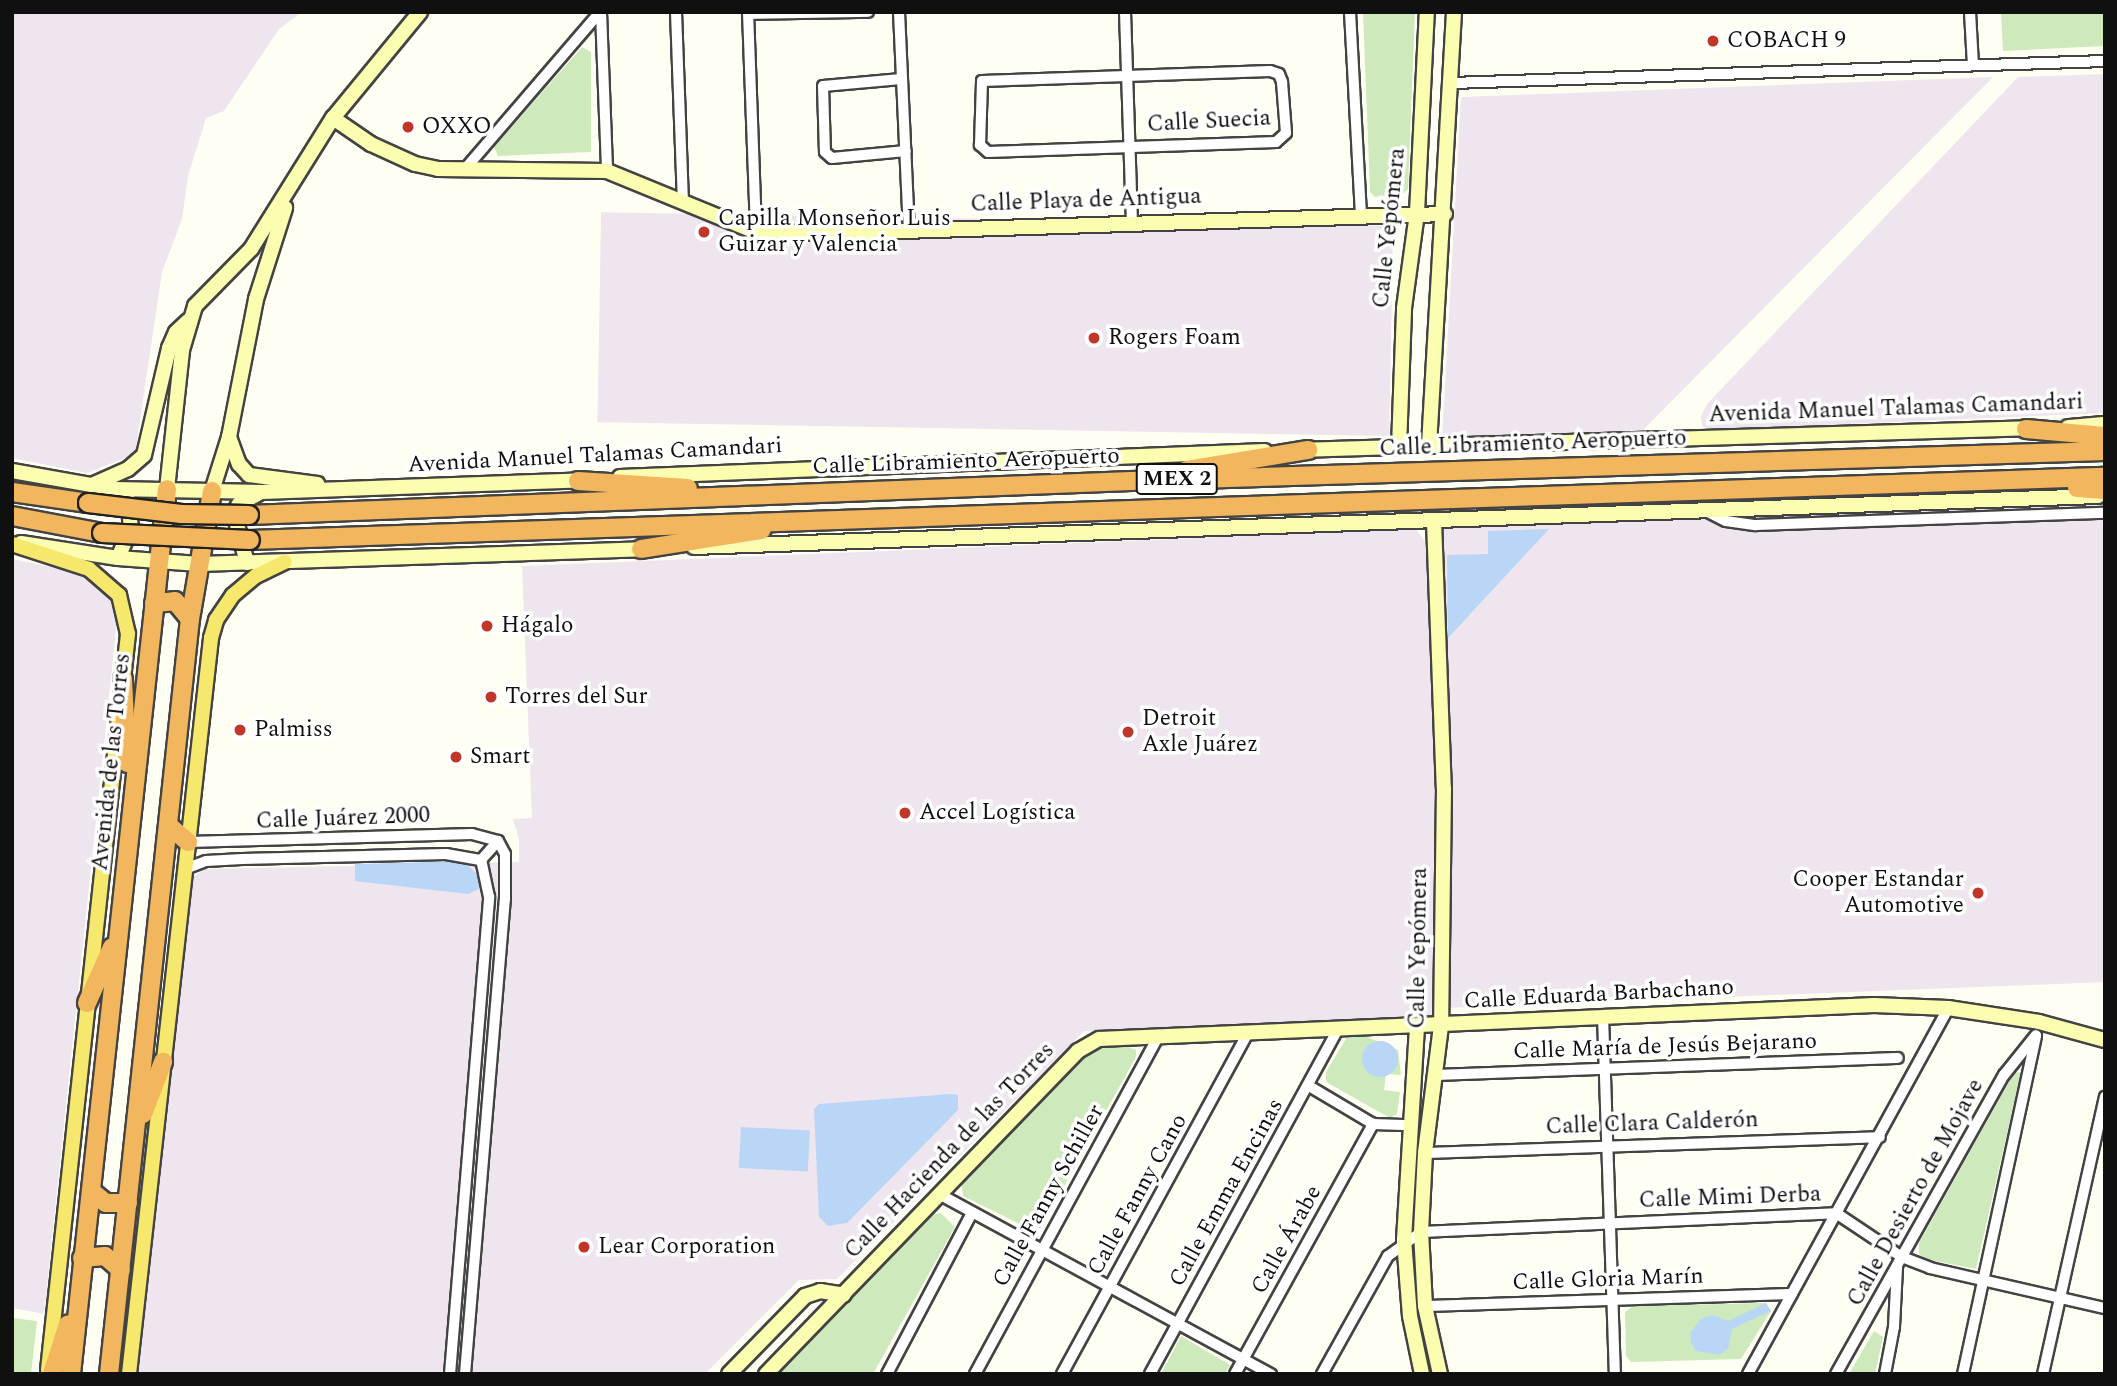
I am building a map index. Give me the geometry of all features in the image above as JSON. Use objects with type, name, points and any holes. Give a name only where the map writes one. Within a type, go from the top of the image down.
[{"type":"highway","points":[[2026,429],[2105,436]]},
{"type":"highway","points":[[1116,481],[1308,450]]},
{"type":"highway","name":"Calle Libramiento Aeropuerto","points":[[88,495],[181,514],[249,515],[1116,481],[2105,451]]},
{"type":"highway","name":"MEX 2","points":[[12,516],[102,533],[250,540],[2105,477]]},
{"type":"highway","points":[[578,481],[782,494]]},
{"type":"highway","points":[[1961,483],[2105,491]]},
{"type":"highway","name":"Avenida de las Torres","points":[[71,1374],[167,489]]},
{"type":"highway","name":"Avenida de las Torres","points":[[109,1374],[190,619],[212,491]]},
{"type":"highway","name":"MEX 2","points":[[12,492],[88,495]]},
{"type":"highway","points":[[641,549],[754,532],[796,520]]},
{"type":"highway","points":[[154,603],[175,601],[190,619]]},
{"type":"highway","points":[[123,679],[129,820]]},
{"type":"highway","points":[[169,825],[188,842]]},
{"type":"highway","points":[[87,1003],[119,931]]},
{"type":"highway","points":[[134,1137],[163,1062]]},
{"type":"highway","points":[[92,1191],[106,1203],[128,1203]]},
{"type":"highway","points":[[82,1258],[105,1256],[121,1270]]},
{"type":"highway","points":[[50,1374],[79,1295]]},
{"type":"main road","name":"Avenida de las Torres","points":[[167,489],[188,321],[203,297],[251,250],[333,118],[420,12]]},
{"type":"main road","name":"Calle Yepómera","points":[[1399,447],[1404,307],[1417,213],[1427,12]]},
{"type":"main road","points":[[1429,446],[1435,292],[1445,214],[1454,12]]},
{"type":"main road","name":"Calle Playa de Antigua","points":[[333,118],[394,157],[438,169],[607,171],[756,232],[1445,214]]},
{"type":"main road","name":"Avenida de las Torres","points":[[212,491],[229,437],[251,319],[290,191]]},
{"type":"main road","points":[[88,495],[144,455],[169,348],[176,332],[188,321]]},
{"type":"main road","name":"Avenida Manuel Talamas Camandari","points":[[12,471],[88,495],[114,489],[262,492],[1308,450],[2026,429],[2105,424]]},
{"type":"main road","points":[[229,437],[239,464],[249,475],[342,490]]},
{"type":"main road","points":[[114,489],[132,509],[126,544],[117,558]]},
{"type":"main road","points":[[247,563],[234,513],[239,504],[262,492]]},
{"type":"main road","points":[[12,542],[117,558],[198,564],[247,563],[2105,496]]},
{"type":"main road","name":"Calle Yepómera","points":[[1434,521],[1444,788],[1441,1026],[1425,1153],[1421,1232],[1425,1306],[1440,1374]]},
{"type":"main road","name":"Avenida de las Torres","points":[[12,542],[89,569],[119,595],[127,618],[123,679],[50,1374]]},
{"type":"main road","points":[[129,1374],[188,842],[216,620],[246,583],[285,562]]},
{"type":"main road","name":"Calle Eduarda Barbachano","points":[[1092,1042],[1874,1005],[1948,1008],[2038,1029],[2105,1040]]},
{"type":"main road","name":"Calle Yepómera","points":[[1417,1027],[1404,1241],[1410,1316],[1422,1374]]},
{"type":"main road","name":"Calle Hacienda de las Torres","points":[[766,1374],[1078,1051],[1092,1042]]},
{"type":"main road","name":"Calle Hacienda de las Torres","points":[[729,1374],[805,1296],[820,1292],[844,1295]]},
{"type":"street","points":[[465,169],[600,12]]},
{"type":"street","points":[[600,12],[607,171]]},
{"type":"street","points":[[676,12],[683,203]]},
{"type":"street","points":[[756,232],[748,13],[868,12]]},
{"type":"street","points":[[899,12],[909,230]]},
{"type":"street","points":[[1125,12],[1132,222]]},
{"type":"street","points":[[1350,12],[1361,215]]},
{"type":"street","points":[[1970,12],[1973,65]]},
{"type":"street","points":[[1452,83],[2105,61]]},
{"type":"street","name":"Calle Suecia","points":[[1128,75],[1276,72],[1282,82],[1286,128],[1276,142],[1130,145]]},
{"type":"street","points":[[1128,75],[992,79],[982,80],[978,89],[980,145],[985,151],[1130,145]]},
{"type":"street","points":[[901,79],[823,86],[825,152],[832,158],[906,152]]},
{"type":"street","points":[[1706,511],[1727,521],[1756,525],[2105,513]]},
{"type":"street","name":"Calle Juárez 2000","points":[[188,842],[472,834],[498,841]]},
{"type":"street","points":[[450,1374],[489,897],[481,860],[498,841],[505,854],[505,899],[465,1374]]},
{"type":"street","name":"Calle Juárez 2000","points":[[186,869],[229,859],[446,854],[481,860]]},
{"type":"street","points":[[1748,1374],[1948,1008]]},
{"type":"street","points":[[1603,1016],[1615,1374]]},
{"type":"street","points":[[1963,1374],[2038,1029]]},
{"type":"street","name":"Calle Desierto de Mojave","points":[[1836,1374],[2004,1075],[2038,1029]]},
{"type":"street","name":"Calle Emma Encinas","points":[[1150,1374],[1337,1031]]},
{"type":"street","name":"Calle Fanny Cano","points":[[1062,1374],[1248,1034]]},
{"type":"street","name":"Calle Fanny Schiller","points":[[975,1374],[1158,1037]]},
{"type":"street","name":"Calle María de Jesús Bejarano","points":[[1434,1074],[1898,1058]]},
{"type":"street","points":[[1308,1086],[1373,1124],[1411,1125]]},
{"type":"street","points":[[2043,1374],[2105,1097]]},
{"type":"street","name":"Calle Árabe","points":[[1236,1374],[1373,1124]]},
{"type":"street","name":"Calle Clara Calderón","points":[[1425,1153],[1608,1144],[1880,1136]]},
{"type":"street","points":[[940,1194],[971,1215],[1271,1374]]},
{"type":"street","name":"Calle Mimi Derba","points":[[1421,1232],[1611,1221],[1836,1213],[1899,1261],[2105,1308]]},
{"type":"street","points":[[887,1374],[971,1215]]},
{"type":"street","points":[[1322,1374],[1388,1256],[1404,1241],[1421,1232]]},
{"type":"street","points":[[1885,1374],[1894,1327],[1899,1261]]},
{"type":"street","name":"Calle Gloria Marín","points":[[1425,1306],[1792,1294]]},
{"type":"shaded area","points":[[12,12],[302,12],[279,29],[224,111],[206,118],[188,176],[182,219],[162,272],[135,454],[87,473],[12,458]]},
{"type":"shaded area","points":[[2105,74],[2105,413],[1711,430],[1702,426],[1701,416],[1707,404],[2018,77]]},
{"type":"shaded area","points":[[1993,77],[1643,430],[1442,439],[1461,97]]},
{"type":"shaded area","points":[[601,212],[1393,226],[1389,436],[597,422]]},
{"type":"shaded area","points":[[2105,504],[2105,982],[1445,1008],[1441,830],[1434,1017],[1084,1031],[837,1279],[799,1280],[705,1374],[137,1374],[192,877],[205,869],[519,862],[519,839],[513,819],[532,818],[522,566],[1416,529],[1426,543],[1440,751],[1437,525]]},
{"type":"shaded area","points":[[12,559],[80,573],[108,592],[118,611],[44,1314],[12,1308]]},
{"type":"green space","points":[[1363,12],[1415,12],[1408,189],[1403,194],[1375,197],[1370,192]]},
{"type":"green space","points":[[2001,12],[2105,12],[2105,46],[2003,51]]},
{"type":"green space","points":[[582,47],[591,52],[591,152],[498,156],[494,147]]},
{"type":"green space","points":[[1365,1036],[1398,1050],[1401,1075],[1386,1074],[1384,1090],[1400,1092],[1397,1114],[1390,1118],[1326,1082],[1326,1072],[1347,1037]]},
{"type":"green space","points":[[1107,1039],[1136,1050],[1136,1057],[1038,1233],[963,1196],[961,1183],[1100,1041]]},
{"type":"green space","points":[[2021,1072],[1976,1269],[1925,1259],[1919,1254],[1919,1243],[2014,1073]]},
{"type":"green space","points":[[941,1213],[955,1227],[873,1374],[778,1374],[932,1214]]},
{"type":"green space","points":[[1766,1303],[1771,1311],[1741,1359],[1631,1362],[1626,1356],[1625,1312],[1633,1306]]},
{"type":"green space","points":[[12,1318],[37,1321],[31,1374],[12,1374]]},
{"type":"green space","points":[[1874,1331],[1883,1337],[1875,1374],[1849,1374]]},
{"type":"green space","points":[[1181,1336],[1230,1365],[1225,1374],[1161,1374]]},
{"type":"water","points":[[1549,529],[1448,638],[1447,555],[1488,554],[1488,531]]},
{"type":"water","points":[[463,861],[482,879],[479,889],[468,894],[355,881],[355,864]]},
{"type":"water","points":[[1380,1041],[1392,1047],[1398,1059],[1392,1071],[1380,1077],[1368,1071],[1362,1059],[1368,1047]]},
{"type":"water","points":[[958,1095],[958,1110],[847,1223],[828,1226],[819,1217],[814,1109],[819,1104]]},
{"type":"water","points":[[741,1127],[810,1131],[808,1172],[739,1168]]},
{"type":"water","points":[[1766,1303],[1771,1311],[1732,1329],[1728,1349],[1719,1355],[1696,1351],[1691,1343],[1690,1333],[1701,1319],[1712,1315],[1728,1321]]},
{"type":"place","name":"COBACH 9","points":[[1713,41]]},
{"type":"place","name":"OXXO","points":[[408,127]]},
{"type":"place","name":"Capilla Monseñor Luis Guizar y Valencia","points":[[704,232]]},
{"type":"place","name":"Rogers Foam","points":[[1094,338]]},
{"type":"place","name":"Hágalo","points":[[487,626]]},
{"type":"place","name":"Torres del Sur","points":[[491,697]]},
{"type":"place","name":"Palmiss","points":[[240,730]]},
{"type":"place","name":"Detroit Axle Juárez","points":[[1128,732]]},
{"type":"place","name":"Smart","points":[[456,757]]},
{"type":"place","name":"Accel Logística","points":[[905,813]]},
{"type":"place","name":"Cooper Estandar Automotive","points":[[1978,893]]},
{"type":"place","name":"Lear Corporation","points":[[584,1247]]}]
